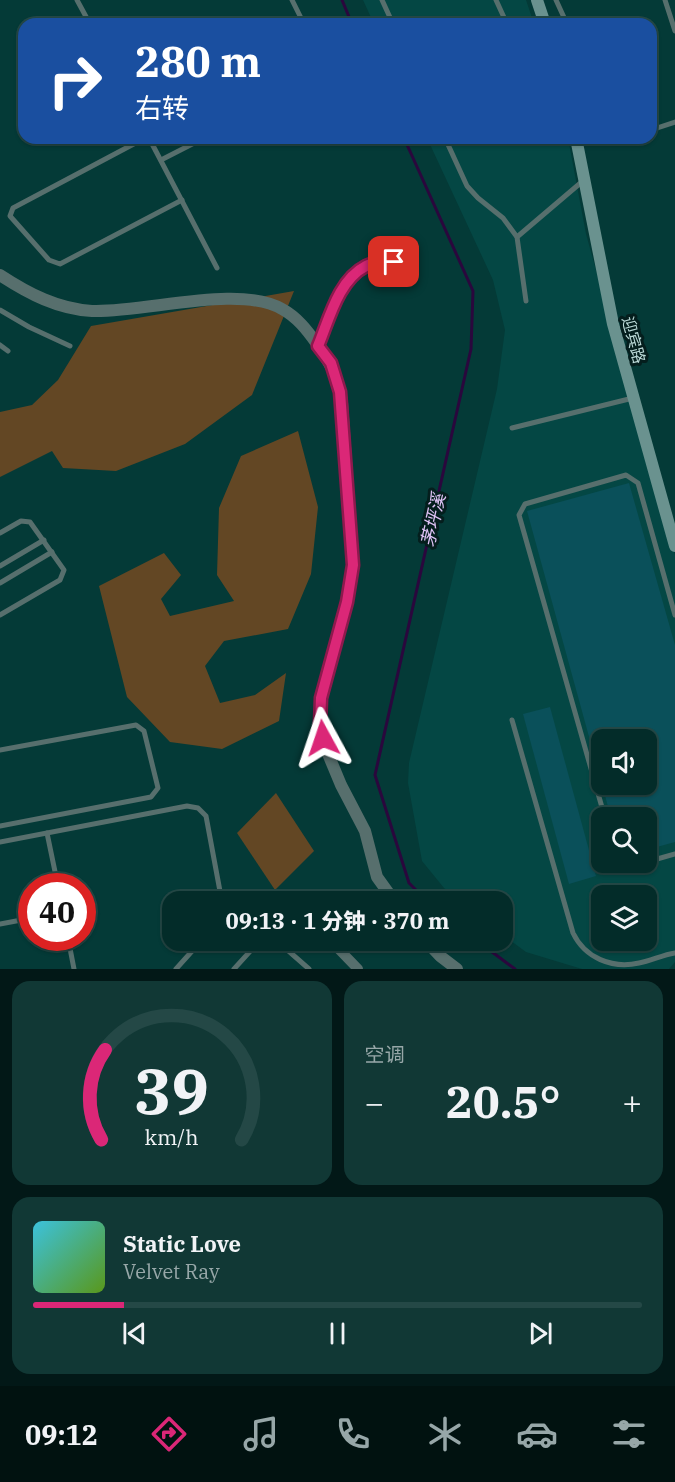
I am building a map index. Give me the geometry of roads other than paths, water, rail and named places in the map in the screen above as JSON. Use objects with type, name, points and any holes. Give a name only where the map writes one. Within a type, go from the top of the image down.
[{"type":"main road","points":[[537,0],[543,18]]},
{"type":"main road","name":"迎宾路","points":[[577,144],[613,324],[675,546]]},
{"type":"street","points":[[0,275],[42,300],[67,308],[117,310],[231,299],[262,301],[292,315],[300,322],[331,363],[340,392],[353,565],[347,602],[321,698],[320,724],[326,749],[341,785],[365,831],[377,877],[387,891]]},
{"type":"street","points":[[341,951],[358,969]]},
{"type":"street","points":[[435,951],[457,969]]},
{"type":"lane","points":[[77,0],[87,18]]},
{"type":"lane","points":[[292,0],[301,18]]},
{"type":"lane","points":[[382,0],[390,18]]},
{"type":"lane","points":[[496,0],[504,18]]},
{"type":"lane","points":[[556,0],[564,18]]},
{"type":"lane","points":[[665,0],[675,31]]},
{"type":"lane","points":[[657,128],[675,122]]},
{"type":"lane","points":[[136,144],[13,208],[10,216],[49,260],[60,264],[182,200]]},
{"type":"lane","points":[[151,144],[218,268]]},
{"type":"lane","points":[[161,160],[192,144]]},
{"type":"lane","points":[[448,144],[467,186],[477,198],[503,218],[517,237],[526,301]]},
{"type":"lane","points":[[517,237],[584,180]]},
{"type":"lane","points":[[318,346],[340,294],[356,272],[368,265],[408,261]]},
{"type":"lane","points":[[0,310],[29,327],[70,346]]},
{"type":"lane","points":[[0,345],[8,351]]},
{"type":"lane","points":[[512,428],[633,398]]},
{"type":"lane","points":[[602,807],[519,515],[525,504],[626,475],[638,483],[675,615]]},
{"type":"lane","points":[[0,533],[21,520],[30,522],[64,570],[60,580],[1,612]]},
{"type":"lane","points":[[0,566],[44,540]]},
{"type":"lane","points":[[0,583],[52,552]]},
{"type":"lane","points":[[512,720],[573,933],[578,942],[593,957],[621,964],[641,963],[675,953]]},
{"type":"lane","points":[[0,750],[135,725],[144,731],[158,788],[151,797],[0,826]]},
{"type":"lane","points":[[0,842],[187,806],[198,808],[206,816],[220,891]]},
{"type":"lane","points":[[47,833],[55,873]]},
{"type":"lane","points":[[657,860],[675,855]]},
{"type":"lane","points":[[0,924],[18,921]]},
{"type":"lane","points":[[71,951],[74,969]]},
{"type":"lane","points":[[176,969],[192,951]]},
{"type":"lane","points":[[234,969],[250,951]]},
{"type":"lane","points":[[289,951],[309,969]]},
{"type":"waterway","name":"茅坪溪","points":[[342,0],[350,18]]},
{"type":"waterway","name":"茅坪溪","points":[[407,144],[473,291],[471,349],[375,775],[409,883],[417,891]]},
{"type":"waterway","name":"茅坪溪","points":[[491,951],[515,969]]}]
